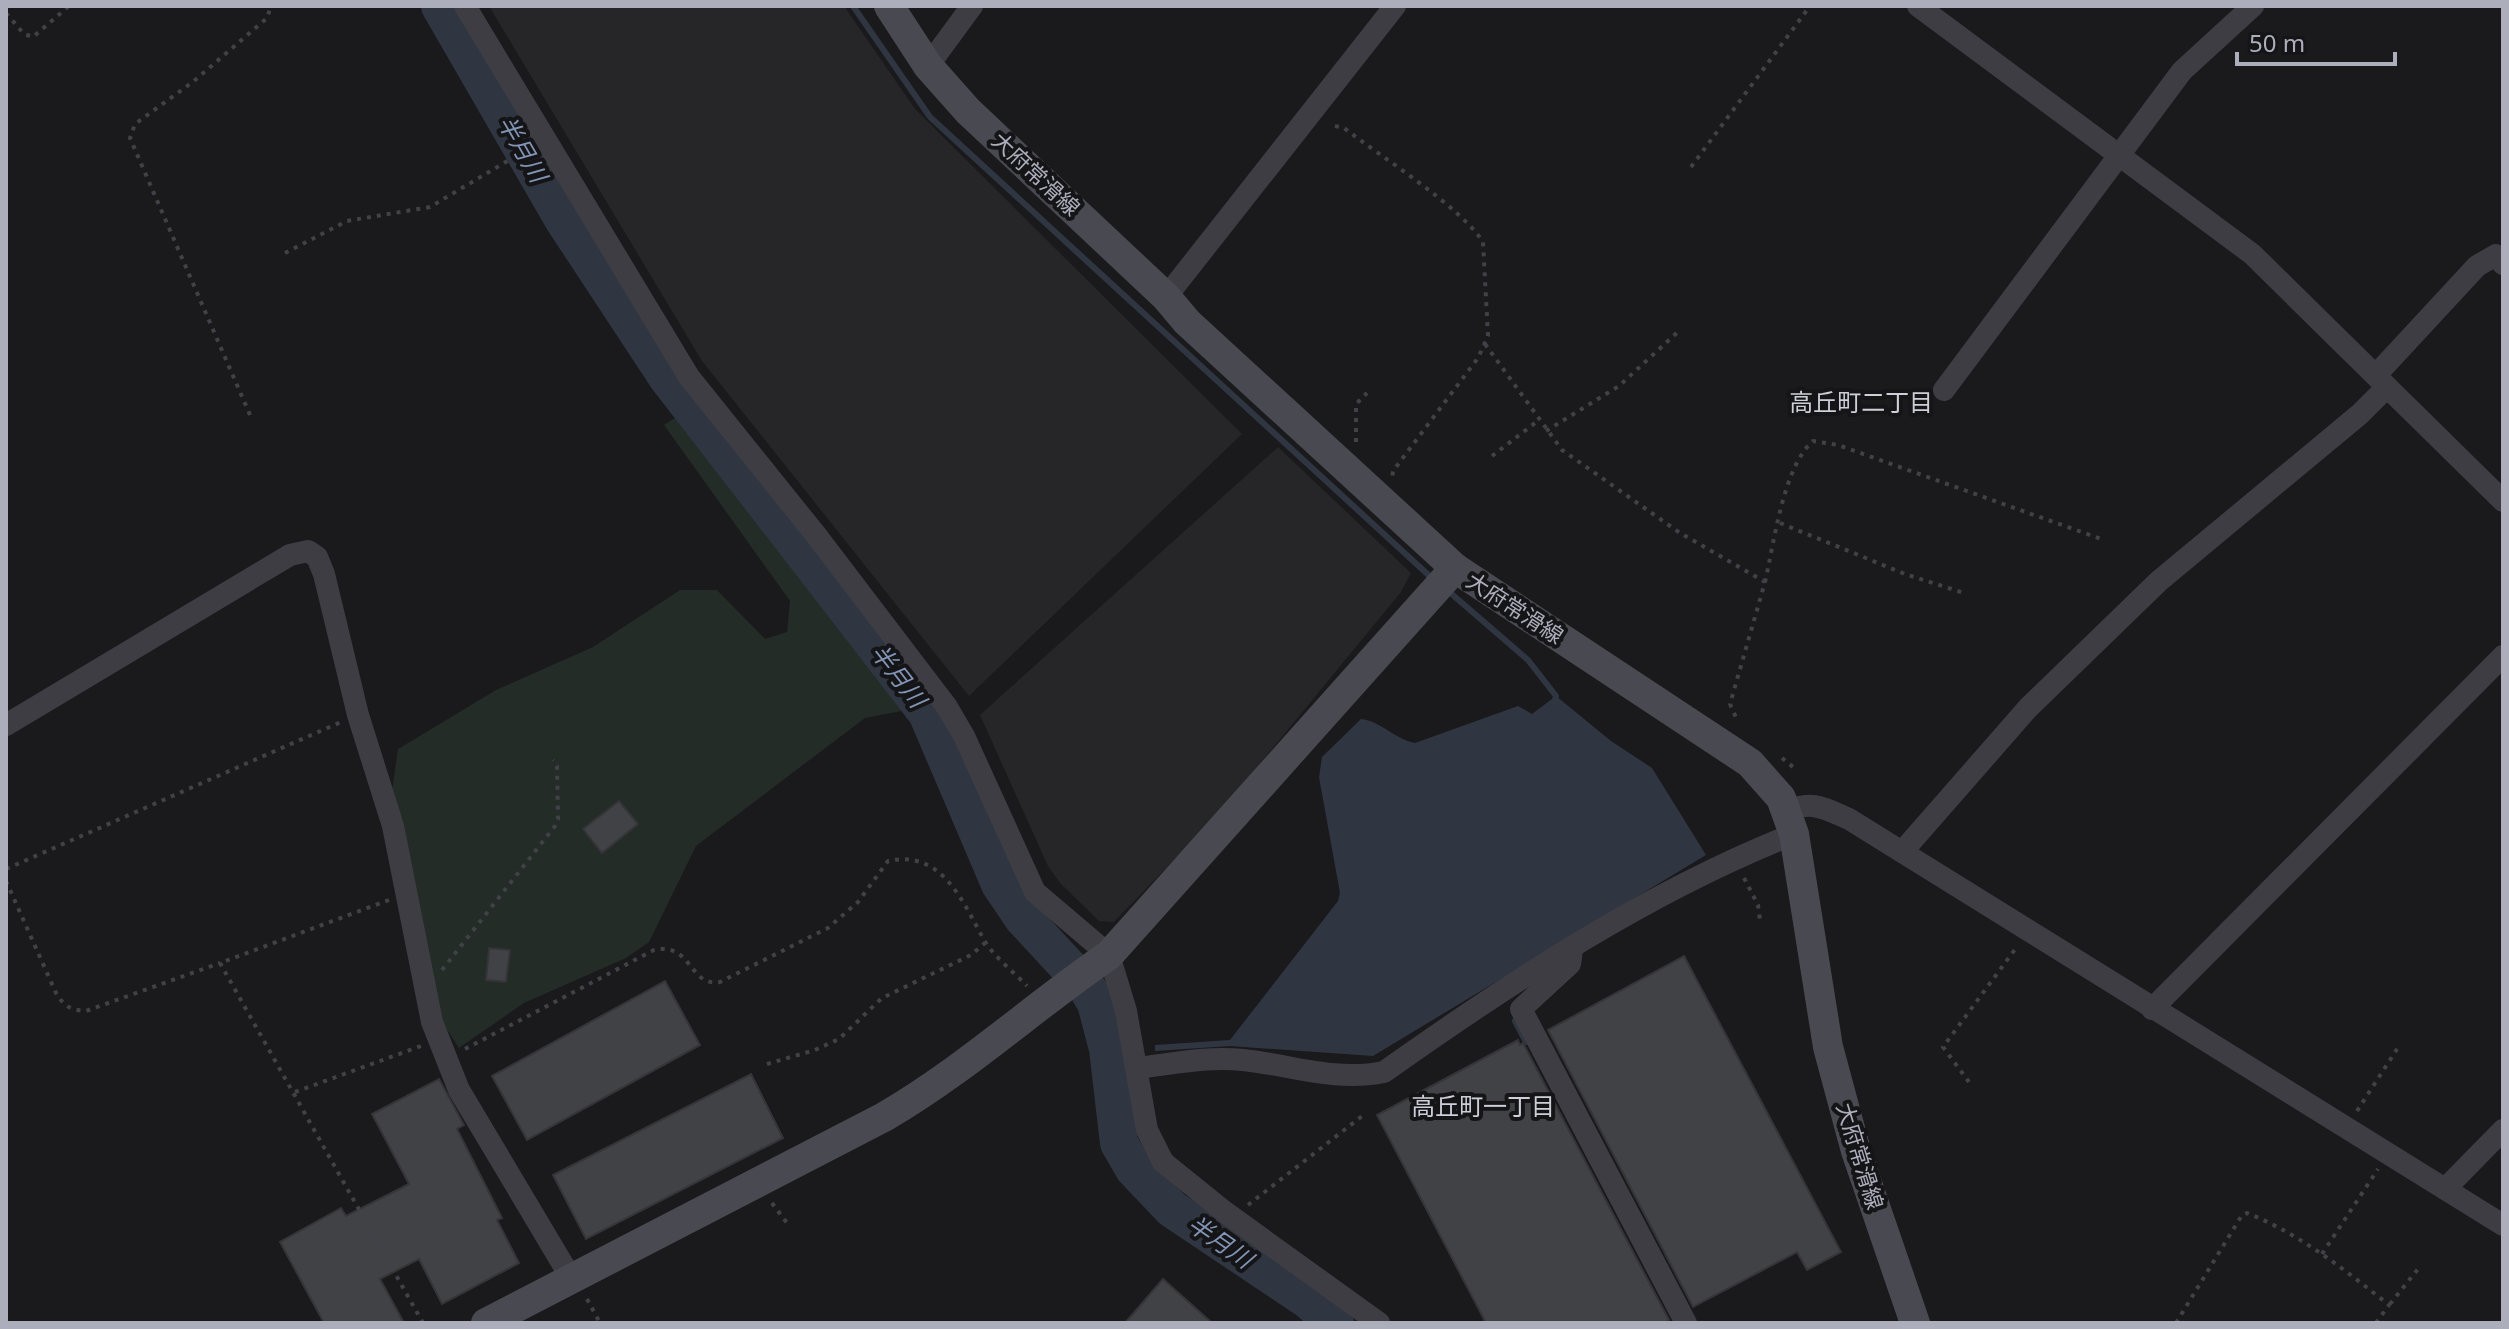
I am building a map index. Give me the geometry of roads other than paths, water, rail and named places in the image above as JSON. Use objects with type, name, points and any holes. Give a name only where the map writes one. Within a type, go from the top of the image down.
[{"type":"main road","name":"大府常滑線","points":[[889,6],[928,66],[968,111],[1166,297],[1187,322],[1455,568],[1750,763],[1787,815],[1828,1047],[1856,1151],[1915,1323]]},
{"type":"main road","points":[[486,1323],[931,1090],[1056,996],[1102,960],[1455,568]]},
{"type":"street","points":[[465,6],[689,377],[816,535],[947,707],[977,762],[1035,892],[1102,960],[1138,1068],[1147,1130],[1163,1162],[1235,1219],[1379,1323]]},
{"type":"street","points":[[928,66],[972,6]]},
{"type":"street","points":[[1166,297],[1395,6]]},
{"type":"street","points":[[1918,6],[2252,254],[2503,501]]},
{"type":"street","points":[[1944,390],[2182,71],[2253,6]]},
{"type":"street","points":[[1902,852],[2028,708],[2159,581],[2360,414],[2382,381],[2477,266],[2501,256]]},
{"type":"street","points":[[6,725],[290,555],[308,551],[317,557],[324,574],[358,715],[393,826],[442,1050],[488,1140],[571,1278]]},
{"type":"street","points":[[2152,1009],[2503,656]]},
{"type":"street","points":[[1138,1068],[1207,1059],[1243,1060],[1363,1077],[1384,1072],[1472,1010],[1573,948],[1734,858],[1801,805],[1815,805],[1849,819],[2503,1225]]},
{"type":"street","points":[[1573,948],[1570,964],[1521,1009],[1686,1323]]},
{"type":"street","points":[[2445,1189],[2503,1130]]},
{"type":"waterway","name":"半月川","points":[[440,6],[563,219],[667,377],[927,713],[1000,884],[1023,918],[1086,986],[1096,1003],[1108,1049],[1119,1143],[1134,1169],[1172,1209],[1308,1300],[1335,1323]]},
{"type":"waterway","points":[[853,6],[930,117],[1435,581]]},
{"type":"waterway","points":[[1447,590],[1528,660],[1556,696],[1554,704]]},
{"type":"waterway","points":[[1515,1021],[1526,1042]]},
{"type":"district","name":"高丘町二丁目","points":[[1861,403]]},
{"type":"district","name":"高丘町一丁目","points":[[1483,1107]]}]
